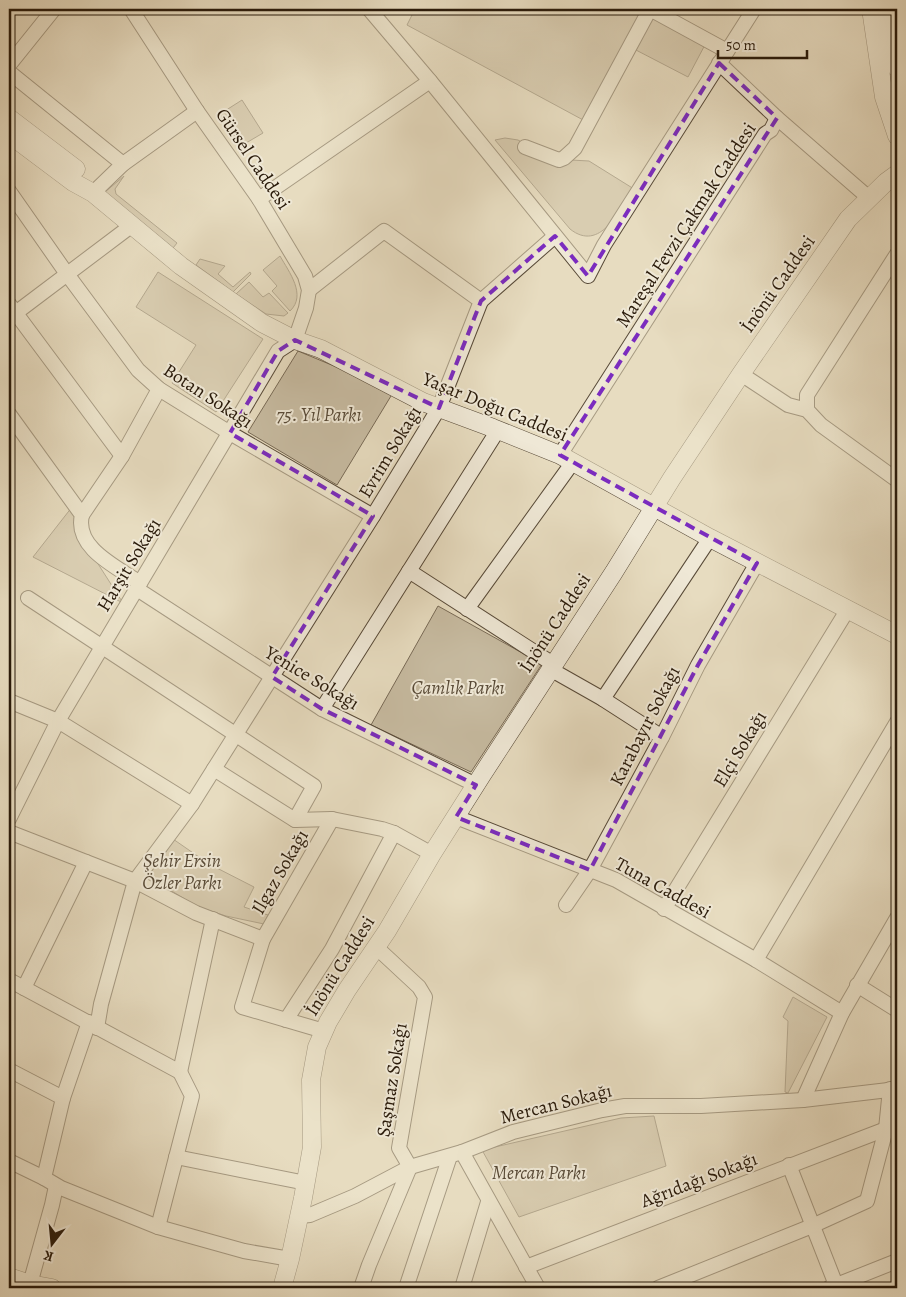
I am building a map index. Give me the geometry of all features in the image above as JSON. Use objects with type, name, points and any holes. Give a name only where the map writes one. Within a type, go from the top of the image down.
[{"type":"street","points":[[9,64],[54,9]]},
{"type":"street","name":"Gürsel Caddesi","points":[[131,9],[197,111],[259,199],[305,276],[309,290]]},
{"type":"street","points":[[369,9],[430,81],[588,276],[604,245],[754,9]]},
{"type":"street","points":[[379,21],[387,9]]},
{"type":"street","points":[[525,147],[559,160],[575,148],[650,9],[723,57],[776,118]]},
{"type":"street","points":[[870,9],[884,97],[897,136]]},
{"type":"street","points":[[888,9],[897,68]]},
{"type":"street","points":[[9,72],[122,164]]},
{"type":"street","points":[[259,199],[430,81]]},
{"type":"street","points":[[93,194],[122,164],[197,111]]},
{"type":"street","name":"Yaşar Doğu Caddesi","points":[[9,118],[83,174],[93,194]]},
{"type":"street","name":"Mareşal Fevzi Çakmak Caddesi","points":[[467,609],[566,459],[657,301],[765,134],[771,130],[776,118],[869,198]]},
{"type":"street","name":"Yaşar Doğu Caddesi","points":[[9,134],[93,194],[181,266],[262,322],[295,340],[321,349],[423,402],[498,430],[566,459],[757,563],[897,635]]},
{"type":"street","name":"İnönü Caddesi","points":[[282,1288],[300,1216],[312,1147],[311,1080],[317,1046],[324,1031],[347,990],[376,947],[456,816],[741,374],[848,220],[869,198],[894,179]]},
{"type":"street","name":"Botan Sokağı","points":[[9,191],[138,370],[159,389],[230,433],[373,516]]},
{"type":"street","points":[[122,456],[11,312],[67,274],[131,226]]},
{"type":"street","points":[[295,340],[306,308],[309,290],[384,232],[481,301],[555,236]]},
{"type":"street","points":[[807,410],[807,394],[897,254]]},
{"type":"street","name":"Evrim Sokağı","points":[[135,881],[192,804],[439,408],[481,301]]},
{"type":"street","name":"Harşit Sokağı","points":[[9,819],[58,721],[278,351],[295,340]]},
{"type":"street","points":[[741,374],[788,405],[807,410],[821,425],[897,480]]},
{"type":"street","points":[[9,414],[82,515],[122,456],[159,389]]},
{"type":"street","points":[[322,709],[498,430]]},
{"type":"street","name":"Yenice Sokağı","points":[[82,515],[80,524],[87,543],[138,586],[322,709],[476,785]]},
{"type":"street","points":[[603,699],[710,538]]},
{"type":"street","name":"Karabayır Sokağı","points":[[566,905],[590,870],[662,737],[698,665],[757,563]]},
{"type":"street","points":[[409,571],[662,737]]},
{"type":"street","points":[[28,598],[314,786],[295,820]]},
{"type":"street","name":"Elçi Sokağı","points":[[664,909],[848,609]]},
{"type":"street","points":[[9,701],[58,721],[192,804]]},
{"type":"street","points":[[756,960],[897,722]]},
{"type":"street","points":[[214,769],[295,820],[332,819],[382,829],[394,833],[432,854]]},
{"type":"street","name":"Tuna Caddesi","points":[[456,816],[616,880],[756,960],[842,1013]]},
{"type":"street","name":"Ilgaz Sokağı","points":[[9,832],[135,881],[196,913],[263,938],[332,819]]},
{"type":"street","points":[[286,1020],[332,949],[394,833]]},
{"type":"street","points":[[24,988],[86,862]]},
{"type":"street","points":[[44,1178],[63,1098],[101,1004],[135,881]]},
{"type":"street","points":[[802,1100],[842,1013],[897,918]]},
{"type":"street","points":[[180,1072],[213,919]]},
{"type":"street","points":[[263,938],[242,1007],[324,1031]]},
{"type":"street","name":"Şaşmaz Sokağı","points":[[376,947],[419,987],[425,997],[399,1148],[410,1168]]},
{"type":"street","points":[[9,980],[180,1072],[192,1096],[158,1227]]},
{"type":"street","points":[[858,985],[897,1010]]},
{"type":"street","points":[[9,1070],[63,1098]]},
{"type":"street","points":[[658,1288],[812,1226],[867,1201],[886,1129],[894,1089]]},
{"type":"street","name":"Mercan Sokağı","points":[[300,1216],[310,1215],[355,1196],[410,1168],[456,1154],[513,1132],[602,1110],[626,1106],[701,1106],[802,1100],[894,1089]]},
{"type":"street","name":"Ağrıdağı Sokağı","points":[[526,1267],[886,1129]]},
{"type":"street","points":[[456,1154],[488,1202],[538,1288]]},
{"type":"street","points":[[406,1288],[456,1154]]},
{"type":"street","points":[[176,1157],[306,1183]]},
{"type":"street","points":[[9,1161],[56,1186],[158,1227],[244,1251],[290,1259]]},
{"type":"street","points":[[789,1165],[832,1287],[897,1261]]},
{"type":"street","points":[[361,1288],[410,1168]]},
{"type":"street","points":[[32,1286],[56,1186]]},
{"type":"street","points":[[462,1288],[488,1202]]},
{"type":"street","points":[[9,1277],[32,1286],[52,1288]]},
{"type":"highlighted area","points":[[719,63],[777,118],[560,455],[757,563],[698,665],[590,870],[456,817],[476,785],[322,709],[272,677],[373,516],[230,433],[278,351],[295,340],[439,408],[481,301],[555,236],[588,276]]},
{"type":"green space","points":[[415,9],[646,9],[585,121],[407,25]]},
{"type":"green space","points":[[653,13],[707,41],[688,77],[634,49]]},
{"type":"green space","points":[[242,100],[263,133],[241,146],[220,114]]},
{"type":"green space","points":[[505,138],[518,140],[534,149],[571,160],[589,161],[634,189],[608,226],[591,236],[581,235],[570,229],[495,140]]},
{"type":"green space","points":[[124,176],[115,189],[116,194],[177,243],[173,248],[105,192]]},
{"type":"green space","points":[[280,256],[292,276],[297,291],[295,305],[290,311],[272,291],[277,286],[263,270]]},
{"type":"green space","points":[[200,259],[225,266],[218,274],[233,287],[250,272],[251,274],[233,292],[196,265]]},
{"type":"green space","points":[[158,272],[263,339],[216,412],[172,383],[196,345],[136,307]]},
{"type":"green space","points":[[249,282],[263,297],[269,293],[288,313],[284,316],[266,314],[236,294]]},
{"type":"green space","name":"75. Yıl Parkı","points":[[298,351],[394,391],[337,485],[248,432]]},
{"type":"green space","points":[[72,507],[86,545],[123,603],[33,557]]},
{"type":"green space","name":"Çamlık Parkı","points":[[438,606],[542,664],[471,772],[371,725]]},
{"type":"green space","name":"Şehir Ersin Özler Parkı","points":[[173,839],[209,864],[254,887],[244,907],[268,915],[264,924],[226,916],[196,906],[146,875]]},
{"type":"green space","points":[[793,997],[827,1017],[788,1093],[785,1092],[788,1021],[783,1017]]},
{"type":"green space","name":"Mercan Parkı","points":[[654,1116],[666,1166],[519,1217],[482,1150],[621,1118]]}]
